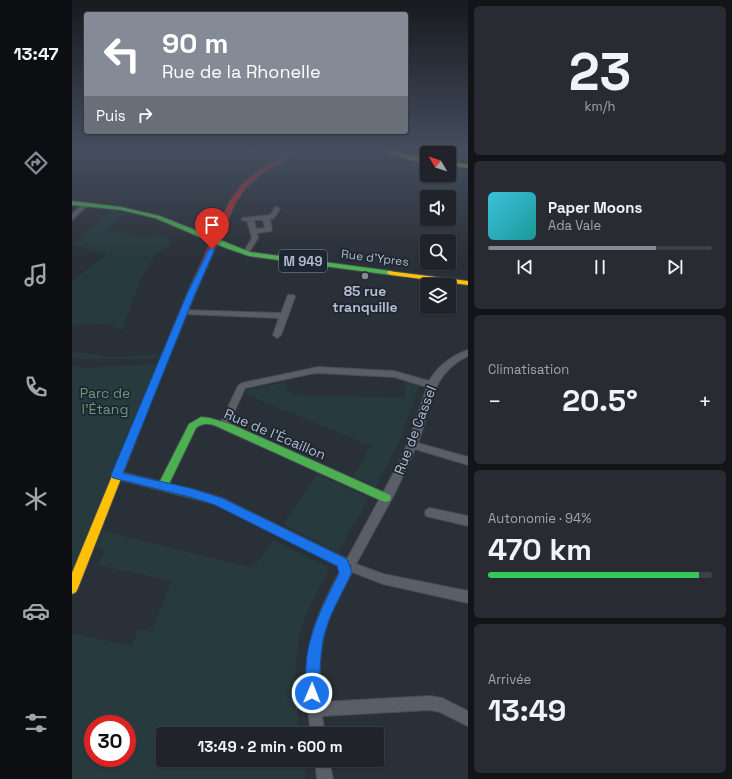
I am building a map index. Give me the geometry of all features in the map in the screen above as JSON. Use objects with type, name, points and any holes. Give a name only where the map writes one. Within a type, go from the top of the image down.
[{"type":"street","points":[[72,588],[184,312],[232,203],[244,186]]},
{"type":"street","name":"Rue d'Ypres","points":[[72,203],[150,215],[169,221],[246,253],[468,283]]},
{"type":"street","points":[[72,218],[86,204]]},
{"type":"street","points":[[246,253],[254,240],[254,231],[247,218],[272,217],[277,209]]},
{"type":"street","points":[[254,231],[269,230],[266,217]]},
{"type":"street","points":[[277,335],[291,297]]},
{"type":"street","points":[[184,312],[284,316]]},
{"type":"street","name":"Rue de Cassel","points":[[317,727],[312,683],[313,659],[317,638],[326,612],[413,445],[432,385],[446,366],[457,358],[468,353]]},
{"type":"street","points":[[224,426],[242,386],[310,371],[318,370],[394,374],[432,385]]},
{"type":"street","name":"Rue de l'Écaillon","points":[[163,486],[193,424],[204,420],[224,426],[386,498]]},
{"type":"street","points":[[413,445],[468,461]]},
{"type":"street","points":[[117,475],[199,495],[227,505],[349,566],[383,579],[468,597]]},
{"type":"street","points":[[430,513],[468,521]]},
{"type":"street","points":[[314,709],[430,704],[442,705],[468,718]]},
{"type":"street","points":[[323,767],[325,779]]},
{"type":"green space","points":[[112,211],[126,213],[106,230],[141,237],[164,235],[172,244],[156,254],[142,276],[122,330],[105,324],[72,325],[72,281],[107,254],[72,244]]},
{"type":"green space","points":[[72,351],[111,357],[159,355],[158,358],[152,359],[72,359]]},
{"type":"green space","name":"Parc de l'Étang","points":[[157,364],[72,569],[72,366],[86,368]]},
{"type":"green space","points":[[405,379],[420,383],[400,440],[376,487],[353,476],[371,446],[245,394],[247,390],[286,382],[287,391],[295,395],[405,398]]},
{"type":"green space","points":[[317,474],[369,498],[338,552],[283,524]]},
{"type":"green space","points":[[103,531],[253,568],[273,540],[330,568],[304,621],[297,649],[296,677],[299,727],[156,727],[156,767],[304,767],[306,779],[72,779],[72,633],[131,646],[139,629],[152,632],[171,581],[98,565],[105,550],[96,547]]},
{"type":"traffic: fast","points":[[72,203],[97,205],[157,217],[228,247],[249,254],[391,273]]},
{"type":"traffic: fast","points":[[163,485],[192,426],[205,420],[230,428],[386,498]]},
{"type":"traffic: slow","points":[[391,273],[468,283]]},
{"type":"traffic: slow","points":[[72,588],[154,384]]},
{"type":"traffic: jam","points":[[154,384],[191,294],[232,203],[244,186]]},
{"type":"place","name":"85 rue tranquille","points":[[365,276]]},
{"type":"route","points":[[212,249],[159,370],[117,475],[190,492],[218,501],[343,563],[342,568],[346,572],[319,629],[313,659],[312,693]]}]
